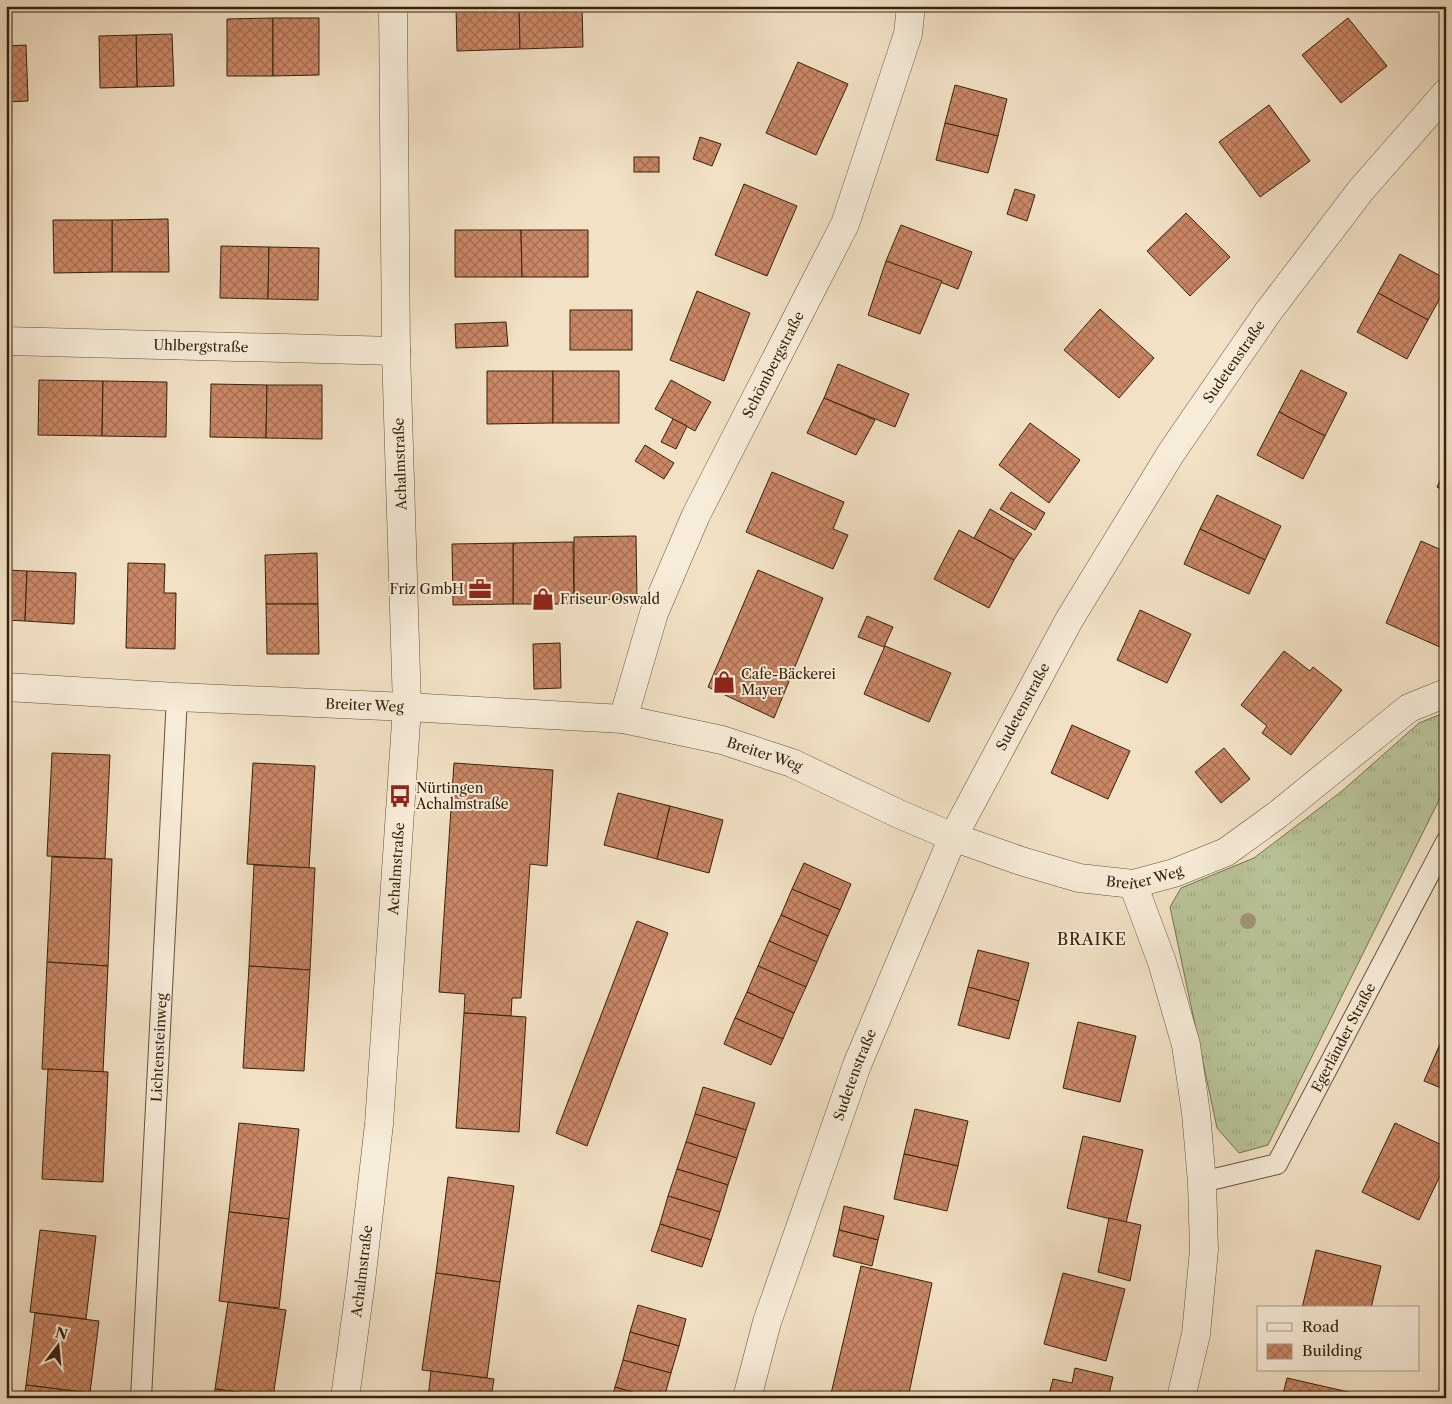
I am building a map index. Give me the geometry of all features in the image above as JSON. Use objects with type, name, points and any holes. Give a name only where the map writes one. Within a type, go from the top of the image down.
[{"type":"street","name":"Achalmstraße","points":[[345,1398],[362,1281],[379,1124],[407,707],[396,351],[393,6]]},
{"type":"street","name":"Schömbergstraße","points":[[623,719],[654,613],[696,515],[845,224],[908,34],[911,6]]},
{"type":"street","name":"Sudetenstraße","points":[[747,1398],[767,1322],[857,1065],[953,837],[1069,620],[1172,453],[1268,312],[1361,190],[1446,93]]},
{"type":"street","name":"Uhlbergstraße","points":[[6,341],[396,351]]},
{"type":"street","name":"Breiter Weg","points":[[6,687],[623,719],[722,740],[792,763],[899,814],[953,837],[1021,861],[1078,878],[1133,884],[1174,873],[1226,852],[1277,815],[1409,708],[1446,693]]},
{"type":"street","points":[[1133,884],[1162,962],[1186,1045],[1196,1113],[1202,1182],[1204,1250],[1196,1334],[1181,1398]]},
{"type":"lane","name":"Lichtensteinweg","points":[[141,1398],[176,697]]},
{"type":"lane","name":"Egerländer Straße","points":[[1202,1182],[1277,1164],[1446,842]]},
{"type":"green space","points":[[1446,712],[1446,786],[1268,1145],[1239,1153],[1217,1128],[1170,907],[1181,888],[1254,858],[1342,791],[1419,723]]},
{"type":"building","points":[[456,6],[519,6],[520,49],[457,51]]},
{"type":"building","points":[[519,6],[582,6],[583,47],[520,49]]},
{"type":"building","points":[[273,18],[273,76],[227,76],[227,19]]},
{"type":"building","points":[[273,18],[319,18],[319,75],[273,76]]},
{"type":"building","points":[[1348,18],[1387,66],[1341,103],[1302,55]]},
{"type":"building","points":[[172,34],[174,86],[137,87],[136,35]]},
{"type":"building","points":[[136,35],[137,87],[100,88],[99,36]]},
{"type":"building","points":[[26,45],[28,101],[6,102],[6,46]]},
{"type":"building","points":[[798,62],[848,84],[816,155],[766,133]]},
{"type":"building","points":[[955,85],[1007,99],[998,136],[945,123]]},
{"type":"building","points":[[1269,105],[1310,161],[1260,197],[1219,142]]},
{"type":"building","points":[[945,123],[998,136],[988,173],[936,160]]},
{"type":"building","points":[[700,137],[721,144],[712,166],[693,159]]},
{"type":"building","points":[[634,157],[659,157],[659,172],[634,172]]},
{"type":"building","points":[[744,184],[797,206],[767,276],[715,255]]},
{"type":"building","points":[[1015,189],[1035,195],[1027,221],[1007,214]]},
{"type":"building","points":[[1186,213],[1230,257],[1190,296],[1147,251]]},
{"type":"building","points":[[168,219],[169,272],[112,272],[112,220]]},
{"type":"building","points":[[53,220],[112,220],[112,272],[54,273]]},
{"type":"building","points":[[901,225],[972,252],[958,289],[886,261]]},
{"type":"building","points":[[455,230],[521,230],[522,277],[455,277]]},
{"type":"building","points":[[521,230],[588,230],[588,277],[522,277]]},
{"type":"building","points":[[221,246],[269,247],[268,299],[220,298]]},
{"type":"building","points":[[269,247],[319,248],[318,300],[268,299]]},
{"type":"building","points":[[1400,254],[1446,279],[1446,287],[1428,320],[1378,293]]},
{"type":"building","points":[[886,261],[942,281],[920,334],[868,315]]},
{"type":"building","points":[[697,291],[750,313],[724,381],[670,360]]},
{"type":"building","points":[[1378,293],[1428,320],[1407,359],[1357,332]]},
{"type":"building","points":[[1100,309],[1154,358],[1119,398],[1064,350]]},
{"type":"building","points":[[570,310],[632,310],[632,350],[570,350]]},
{"type":"building","points":[[506,322],[508,346],[456,348],[455,324]]},
{"type":"building","points":[[838,364],[909,394],[895,427],[824,398]]},
{"type":"building","points":[[1301,370],[1347,393],[1325,436],[1279,412]]},
{"type":"building","points":[[487,371],[553,371],[553,423],[487,424]]},
{"type":"building","points":[[553,371],[619,371],[619,423],[553,423]]},
{"type":"building","points":[[39,380],[103,381],[102,436],[38,435]]},
{"type":"building","points":[[671,380],[711,402],[695,431],[655,409]]},
{"type":"building","points":[[103,381],[167,382],[166,437],[102,436]]},
{"type":"building","points":[[211,384],[267,385],[266,438],[210,437]]},
{"type":"building","points":[[267,385],[322,385],[322,439],[266,438]]},
{"type":"building","points":[[824,398],[875,420],[856,455],[807,433]]},
{"type":"building","points":[[1279,412],[1325,436],[1303,479],[1257,455]]},
{"type":"building","points":[[673,419],[687,426],[676,449],[661,442]]},
{"type":"building","points":[[1030,423],[1080,460],[1049,503],[999,465]]},
{"type":"building","points":[[645,445],[674,463],[664,479],[635,461]]},
{"type":"building","points":[[1446,468],[1446,491],[1437,487]]},
{"type":"building","points":[[772,472],[844,502],[833,529],[848,535],[833,569],[746,532]]},
{"type":"building","points":[[1011,492],[1045,513],[1035,530],[1000,509]]},
{"type":"building","points":[[1217,495],[1281,526],[1265,560],[1200,529]]},
{"type":"building","points":[[990,509],[1032,534],[1014,560],[974,538]]},
{"type":"building","points":[[1200,529],[1265,560],[1249,594],[1184,564]]},
{"type":"building","points":[[959,530],[1014,560],[989,608],[934,579]]},
{"type":"building","points":[[636,536],[637,599],[574,600],[574,537]]},
{"type":"building","points":[[1421,541],[1446,552],[1446,640],[1442,648],[1386,623]]},
{"type":"building","points":[[573,542],[574,604],[513,604],[513,543]]},
{"type":"building","points":[[513,543],[513,604],[453,605],[452,544]]},
{"type":"building","points":[[317,553],[318,604],[266,604],[265,555]]},
{"type":"building","points":[[128,563],[165,564],[164,593],[176,593],[175,649],[126,648]]},
{"type":"building","points":[[6,570],[27,571],[25,621],[6,620]]},
{"type":"building","points":[[758,570],[823,598],[774,718],[708,687]]},
{"type":"building","points":[[27,571],[76,573],[74,624],[25,621]]},
{"type":"building","points":[[266,604],[318,604],[319,654],[267,654]]},
{"type":"building","points":[[1140,610],[1191,634],[1167,683],[1117,660]]},
{"type":"building","points":[[867,616],[893,627],[884,647],[858,637]]},
{"type":"building","points":[[560,643],[561,688],[534,689],[533,644]]},
{"type":"building","points":[[885,646],[951,673],[929,722],[864,694]]},
{"type":"building","points":[[1284,651],[1310,671],[1313,667],[1342,690],[1291,755],[1262,733],[1267,726],[1241,705]]},
{"type":"building","points":[[1072,725],[1130,751],[1108,799],[1051,773]]},
{"type":"building","points":[[1224,748],[1250,779],[1221,803],[1195,772]]},
{"type":"building","points":[[52,753],[110,755],[105,859],[47,856]]},
{"type":"building","points":[[253,763],[315,766],[309,868],[247,864]]},
{"type":"building","points":[[454,763],[553,770],[547,866],[530,864],[521,998],[512,998],[511,1016],[464,1013],[465,994],[439,992]]},
{"type":"building","points":[[618,793],[670,806],[657,859],[604,845]]},
{"type":"building","points":[[670,806],[723,820],[709,873],[657,859]]},
{"type":"building","points":[[52,857],[112,859],[108,966],[47,962]]},
{"type":"building","points":[[804,863],[851,884],[840,910],[792,889]]},
{"type":"building","points":[[254,865],[315,868],[310,970],[249,966]]},
{"type":"building","points":[[792,889],[840,910],[828,936],[781,915]]},
{"type":"building","points":[[781,915],[828,936],[817,962],[769,941]]},
{"type":"building","points":[[637,921],[668,933],[587,1146],[556,1133]]},
{"type":"building","points":[[769,941],[817,962],[806,987],[758,966]]},
{"type":"building","points":[[978,950],[1029,963],[1019,1001],[968,987]]},
{"type":"building","points":[[47,962],[108,966],[103,1072],[42,1069]]},
{"type":"building","points":[[249,966],[310,970],[304,1071],[243,1068]]},
{"type":"building","points":[[758,966],[806,987],[794,1013],[747,992]]},
{"type":"building","points":[[968,987],[1019,1001],[1009,1039],[958,1025]]},
{"type":"building","points":[[747,992],[794,1013],[783,1039],[735,1018]]},
{"type":"building","points":[[464,1013],[526,1017],[519,1132],[456,1128]]},
{"type":"building","points":[[735,1018],[783,1039],[771,1065],[724,1044]]},
{"type":"building","points":[[1078,1022],[1136,1036],[1120,1102],[1063,1088]]},
{"type":"building","points":[[1446,1030],[1446,1090],[1424,1081]]},
{"type":"building","points":[[48,1069],[108,1072],[103,1182],[42,1179]]},
{"type":"building","points":[[703,1087],[755,1103],[746,1130],[695,1114]]},
{"type":"building","points":[[915,1109],[968,1121],[958,1166],[904,1154]]},
{"type":"building","points":[[695,1114],[746,1130],[737,1158],[686,1142]]},
{"type":"building","points":[[239,1123],[299,1129],[289,1219],[229,1212]]},
{"type":"building","points":[[1395,1123],[1446,1147],[1446,1163],[1419,1220],[1362,1192]]},
{"type":"building","points":[[1083,1136],[1143,1150],[1126,1223],[1067,1208]]},
{"type":"building","points":[[686,1142],[737,1158],[728,1185],[677,1169]]},
{"type":"building","points":[[904,1154],[958,1166],[947,1211],[894,1199]]},
{"type":"building","points":[[677,1169],[728,1185],[720,1212],[668,1196]]},
{"type":"building","points":[[448,1177],[514,1186],[500,1282],[436,1273]]},
{"type":"building","points":[[668,1196],[720,1212],[711,1240],[660,1224]]},
{"type":"building","points":[[844,1206],[884,1216],[878,1240],[839,1230]]},
{"type":"building","points":[[229,1212],[289,1219],[279,1308],[219,1301]]},
{"type":"building","points":[[1109,1218],[1141,1225],[1130,1281],[1098,1272]]},
{"type":"building","points":[[660,1224],[711,1240],[702,1267],[651,1251]]},
{"type":"building","points":[[40,1230],[96,1236],[86,1319],[30,1312]]},
{"type":"building","points":[[839,1230],[878,1240],[872,1266],[833,1256]]},
{"type":"building","points":[[1316,1250],[1381,1266],[1371,1306],[1302,1306]]},
{"type":"building","points":[[861,1266],[932,1283],[908,1398],[830,1398]]},
{"type":"building","points":[[436,1273],[500,1282],[487,1378],[422,1370]]},
{"type":"building","points":[[1063,1273],[1125,1289],[1106,1361],[1044,1344]]},
{"type":"building","points":[[228,1302],[286,1310],[273,1397],[215,1389]]},
{"type":"building","points":[[638,1305],[686,1319],[679,1346],[630,1332]]},
{"type":"building","points":[[35,1313],[99,1321],[90,1393],[26,1385]]},
{"type":"building","points":[[630,1332],[679,1346],[671,1373],[623,1360]]},
{"type":"building","points":[[623,1360],[671,1373],[664,1398],[653,1398],[615,1387]]},
{"type":"building","points":[[1075,1368],[1113,1377],[1108,1398],[1048,1398],[1053,1379],[1072,1383]]},
{"type":"building","points":[[431,1371],[494,1379],[491,1398],[428,1398]]},
{"type":"building","points":[[1287,1378],[1353,1393],[1352,1398],[1282,1398]]},
{"type":"building","points":[[26,1385],[90,1393],[89,1398],[24,1398]]},
{"type":"building","points":[[615,1387],[653,1398],[612,1398]]},
{"type":"building","points":[[215,1389],[273,1397],[273,1398],[214,1398]]},
{"type":"place","name":"Friz GmbH","points":[[480,589]]},
{"type":"place","name":"Friseur Oswald","points":[[543,599]]},
{"type":"place","name":"Cafe-Bäckerei Mayer","points":[[724,682]]},
{"type":"place","name":"Nürtingen Achalmstraße","points":[[400,796]]},
{"type":"district","name":"BRAIKE","points":[[1092,939]]}]
